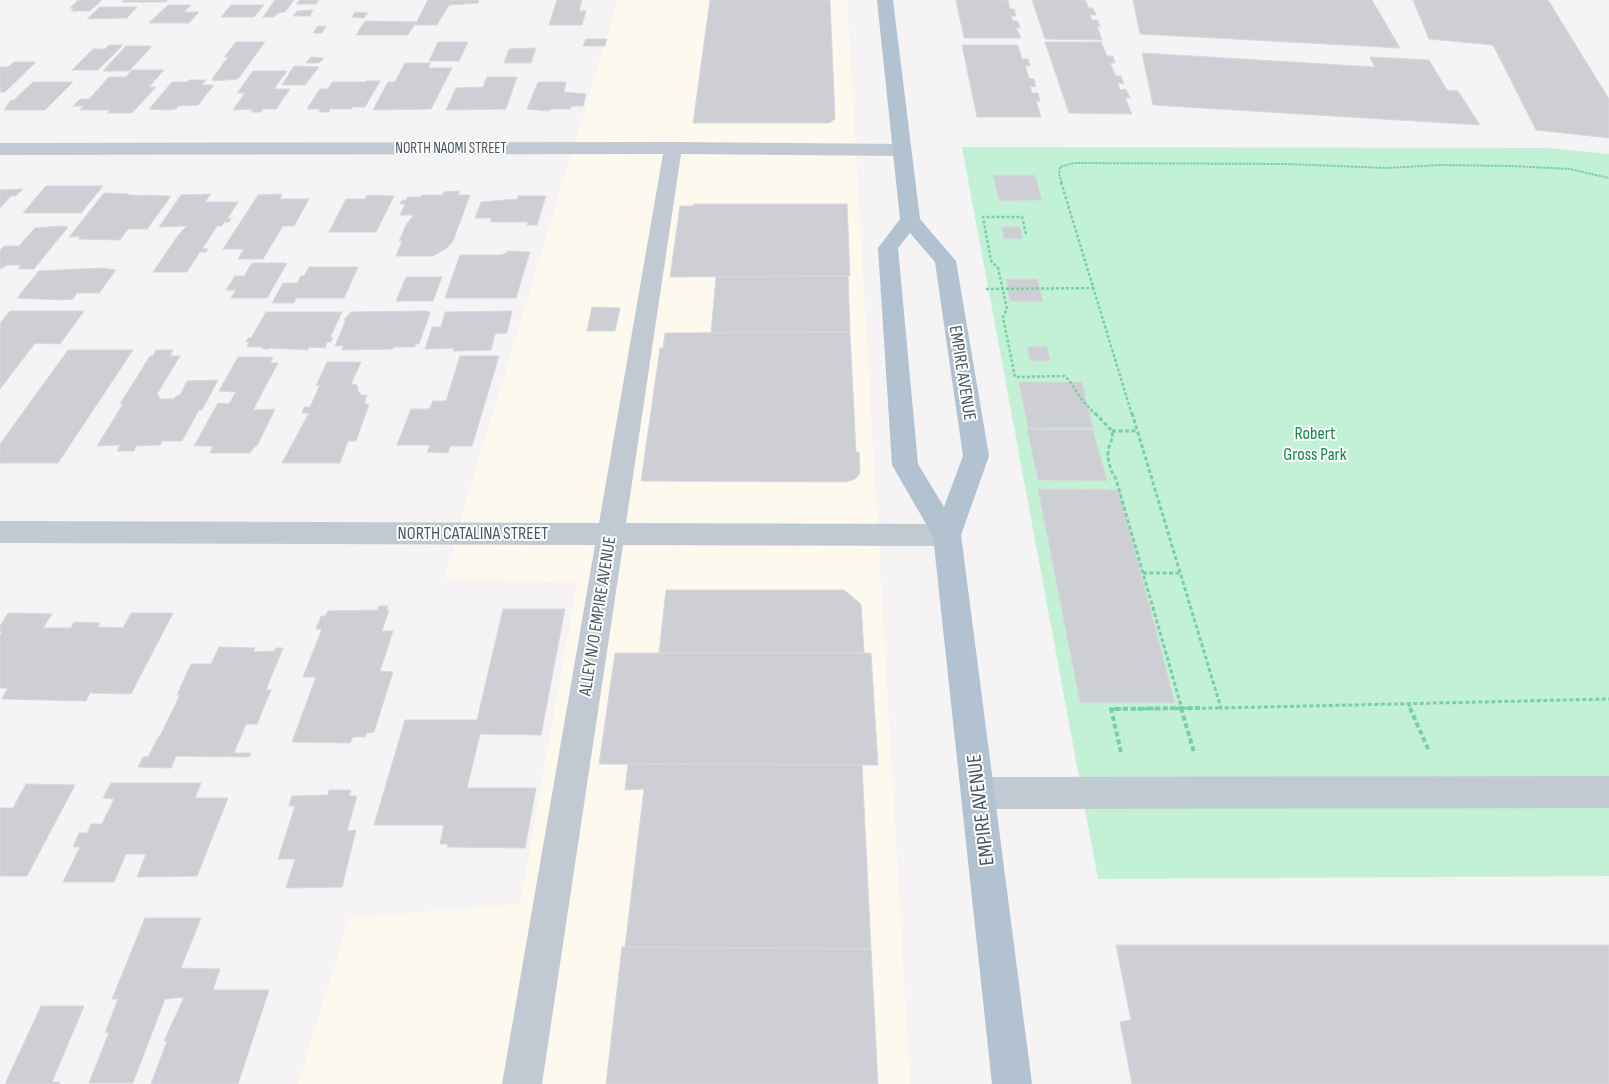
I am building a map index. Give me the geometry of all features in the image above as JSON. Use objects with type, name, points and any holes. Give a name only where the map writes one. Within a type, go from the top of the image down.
[{"type":"main road","points":[[885,0],[910,220]]},
{"type":"main road","name":"EMPIRE AVENUE","points":[[947,535],[976,456],[945,261],[910,220],[888,248],[904,465],[947,535],[1012,1084]]},
{"type":"street","name":"NORTH NAOMI STREET","points":[[0,149],[673,148],[902,150]]},
{"type":"street","name":"ALLEY N/O EMPIRE AVENUE","points":[[522,1084],[673,148]]},
{"type":"street","name":"NORTH CATALINA STREET","points":[[0,532],[947,535]]},
{"type":"street","points":[[978,793],[1609,792]]},
{"type":"path","points":[[1221,708],[1059,174],[1060,167],[1064,164],[1226,163],[1387,168],[1441,165],[1511,166],[1570,169],[1609,178]]},
{"type":"path","points":[[1026,234],[1022,217],[983,217],[991,261],[998,268],[1007,309],[1003,317],[1015,377],[1064,376],[1069,380],[1082,400],[1112,431],[1137,432]]},
{"type":"path","points":[[950,289],[1095,288]]},
{"type":"path","points":[[1112,431],[1112,440],[1109,448],[1109,466],[1116,479],[1205,793]]},
{"type":"path","points":[[1143,573],[1180,573]]},
{"type":"path","points":[[1130,793],[1111,709],[1609,699]]},
{"type":"path","points":[[1408,703],[1448,793]]},
{"type":"shaded area","points":[[618,0],[847,0],[910,1084],[298,1084],[349,918],[520,904],[577,583],[445,578],[465,505]]},
{"type":"green space","name":"Robert Gross Park","points":[[962,147],[1548,148],[1609,154],[1609,876],[1098,879]]},
{"type":"building","points":[[78,0],[102,0],[90,11],[71,11],[74,8],[70,8]]},
{"type":"building","points":[[124,0],[168,0],[166,2],[122,2]]},
{"type":"building","points":[[275,0],[294,0],[285,12],[278,13],[274,17],[263,17]]},
{"type":"building","points":[[300,0],[319,0],[316,4],[296,4]]},
{"type":"building","points":[[428,0],[479,0],[478,3],[449,5],[437,25],[415,25]]},
{"type":"building","points":[[557,0],[582,0],[579,11],[586,11],[582,25],[549,25]]},
{"type":"building","points":[[710,0],[830,0],[835,119],[829,123],[693,123]]},
{"type":"building","points":[[956,0],[1008,0],[1010,9],[1014,9],[1016,16],[1011,16],[1013,21],[1018,21],[1020,28],[1016,28],[1021,38],[964,38]]},
{"type":"building","points":[[1032,0],[1085,0],[1089,8],[1093,8],[1096,15],[1090,15],[1092,20],[1098,20],[1100,27],[1097,26],[1102,40],[1045,39]]},
{"type":"building","points":[[1133,0],[1372,0],[1400,48],[1140,34]]},
{"type":"building","points":[[1413,0],[1548,0],[1609,99],[1609,138],[1536,130],[1493,45],[1429,39]]},
{"type":"building","points":[[168,5],[191,5],[184,12],[199,12],[189,23],[149,23]]},
{"type":"building","points":[[231,5],[264,5],[254,17],[221,17]]},
{"type":"building","points":[[100,7],[137,7],[127,18],[87,19]]},
{"type":"building","points":[[313,10],[310,16],[293,16],[297,11]]},
{"type":"building","points":[[355,12],[368,13],[364,18],[352,17]]},
{"type":"building","points":[[365,21],[416,22],[408,35],[356,35]]},
{"type":"building","points":[[318,26],[326,26],[322,33],[313,33]]},
{"type":"building","points":[[586,39],[607,39],[605,46],[583,46]]},
{"type":"building","points":[[236,42],[265,42],[238,79],[213,81],[214,79],[212,79],[228,57],[224,57]]},
{"type":"building","points":[[438,42],[468,42],[459,61],[429,61]]},
{"type":"building","points":[[1045,42],[1101,42],[1107,56],[1113,56],[1115,63],[1110,63],[1116,76],[1121,76],[1124,84],[1118,83],[1120,90],[1126,89],[1130,98],[1125,98],[1132,114],[1069,113]]},
{"type":"building","points":[[109,45],[123,45],[98,70],[72,70],[93,49],[105,49]]},
{"type":"building","points":[[962,45],[1018,45],[1022,59],[1028,59],[1030,66],[1025,65],[1029,78],[1034,79],[1036,87],[1030,86],[1032,93],[1038,93],[1040,101],[1036,101],[1041,117],[977,117]]},
{"type":"building","points":[[126,46],[152,46],[129,71],[103,71]]},
{"type":"building","points":[[536,48],[531,63],[504,63],[509,49]]},
{"type":"building","points":[[1142,53],[1375,67],[1370,57],[1429,60],[1447,90],[1458,91],[1480,125],[1153,105]]},
{"type":"building","points":[[311,57],[324,58],[319,63],[306,63]]},
{"type":"building","points":[[14,62],[36,62],[5,92],[0,92],[0,67],[8,67]]},
{"type":"building","points":[[405,63],[431,63],[428,68],[452,68],[431,109],[373,110],[388,82],[395,82]]},
{"type":"building","points":[[294,66],[319,67],[305,85],[282,85]]},
{"type":"building","points":[[132,70],[164,70],[149,87],[156,87],[132,113],[107,113],[110,110],[80,110],[83,106],[73,106],[80,99],[89,99],[109,77],[126,77]]},
{"type":"building","points":[[253,71],[287,71],[274,89],[290,89],[276,109],[263,109],[261,112],[251,112],[253,109],[233,110],[245,93],[237,93]]},
{"type":"building","points":[[487,77],[517,77],[506,109],[446,110],[456,88],[483,87]]},
{"type":"building","points":[[189,80],[206,80],[202,85],[214,85],[198,105],[178,106],[176,109],[168,110],[149,109],[172,82],[187,82]]},
{"type":"building","points":[[380,81],[365,107],[330,109],[329,112],[319,112],[320,109],[307,109],[320,89],[328,89],[332,82]]},
{"type":"building","points":[[33,82],[73,82],[45,110],[4,110],[11,100],[14,100]]},
{"type":"building","points":[[538,82],[566,82],[564,92],[586,94],[583,106],[571,106],[571,109],[551,109],[548,111],[527,109]]},
{"type":"building","points":[[993,175],[1035,175],[1042,200],[999,201]]},
{"type":"building","points":[[46,186],[103,186],[81,213],[23,213]]},
{"type":"building","points":[[23,189],[16,196],[11,196],[0,208],[0,190]]},
{"type":"building","points":[[460,191],[458,195],[470,195],[453,241],[447,248],[433,256],[396,256],[402,241],[399,241],[407,223],[414,215],[400,215],[405,204],[400,204],[402,200],[406,200],[407,197],[443,195],[444,192]]},
{"type":"building","points":[[104,193],[171,196],[147,229],[128,229],[120,240],[78,239],[80,236],[69,237]]},
{"type":"building","points":[[211,194],[205,202],[238,202],[227,219],[231,218],[229,222],[224,222],[222,226],[217,226],[202,249],[208,249],[206,252],[200,252],[187,272],[153,272],[179,234],[187,226],[159,227],[181,195]]},
{"type":"building","points":[[282,194],[280,199],[309,199],[294,226],[283,226],[263,259],[238,259],[244,249],[223,249],[258,195]]},
{"type":"building","points":[[367,195],[394,196],[376,232],[329,232],[346,199],[365,199]]},
{"type":"building","points":[[518,196],[546,196],[537,225],[527,225],[528,222],[490,222],[491,218],[475,218],[481,202],[517,199]]},
{"type":"building","points":[[694,204],[847,204],[850,276],[670,277],[680,206],[694,206]]},
{"type":"building","points":[[68,227],[34,269],[18,269],[21,265],[8,265],[0,269],[0,250],[4,246],[19,246],[35,228]]},
{"type":"building","points":[[1002,227],[1020,227],[1022,239],[1004,239]]},
{"type":"building","points":[[507,251],[530,252],[516,298],[445,298],[460,255],[501,255],[507,253]]},
{"type":"building","points":[[252,263],[287,263],[267,298],[231,298],[236,290],[226,290],[235,276],[244,276]]},
{"type":"building","points":[[309,267],[358,267],[344,298],[296,298],[294,303],[272,303],[283,283],[297,283]]},
{"type":"building","points":[[102,268],[116,270],[99,293],[77,293],[73,299],[62,300],[17,298],[39,271]]},
{"type":"building","points":[[848,276],[850,332],[711,333],[716,277]]},
{"type":"building","points":[[406,277],[442,277],[433,301],[396,301]]},
{"type":"building","points":[[1006,279],[1037,279],[1043,302],[1010,301]]},
{"type":"building","points":[[592,307],[620,308],[615,331],[587,331]]},
{"type":"building","points":[[10,311],[84,311],[60,344],[35,343],[0,389],[0,323]]},
{"type":"building","points":[[428,311],[430,313],[419,344],[415,344],[415,347],[342,350],[344,346],[335,346],[346,320],[344,320],[351,312]]},
{"type":"building","points":[[512,311],[507,333],[495,334],[491,350],[453,351],[454,348],[425,349],[432,327],[441,327],[445,312]]},
{"type":"building","points":[[266,312],[342,312],[330,338],[333,337],[331,342],[327,342],[325,348],[309,347],[308,350],[247,347],[249,342],[246,342],[248,338],[251,338]]},
{"type":"building","points":[[850,332],[856,452],[859,452],[860,473],[855,479],[846,482],[641,481],[660,348],[663,348],[665,333]]},
{"type":"building","points":[[1047,346],[1050,361],[1030,361],[1027,347]]},
{"type":"building","points":[[68,350],[133,350],[58,463],[0,463],[0,444]]},
{"type":"building","points":[[156,350],[173,350],[170,356],[180,356],[157,394],[161,399],[174,399],[180,395],[187,381],[218,380],[202,410],[199,410],[182,441],[162,441],[160,445],[136,446],[134,451],[117,451],[120,445],[97,446],[123,404],[120,404],[150,356],[153,356]]},
{"type":"building","points":[[460,356],[499,356],[472,446],[450,446],[448,453],[427,452],[430,445],[397,445],[411,409],[429,409],[433,401],[446,401]]},
{"type":"building","points":[[238,357],[273,357],[270,363],[278,363],[253,410],[275,409],[257,446],[250,453],[210,453],[213,446],[194,446],[218,403],[229,404],[236,392],[219,391]]},
{"type":"building","points":[[327,362],[361,362],[351,384],[357,385],[361,395],[367,395],[364,404],[369,404],[356,441],[348,441],[340,463],[282,463],[309,413],[302,413],[304,407],[310,407],[320,385],[316,386]]},
{"type":"building","points":[[1019,382],[1082,382],[1093,428],[1028,428]]},
{"type":"building","points":[[1027,429],[1093,430],[1107,481],[1038,480]]},
{"type":"building","points":[[1038,489],[1119,490],[1175,703],[1080,703]]},
{"type":"building","points":[[666,590],[844,590],[861,604],[864,653],[659,653]]},
{"type":"building","points":[[379,606],[388,606],[386,610],[389,610],[382,631],[393,631],[380,671],[393,672],[374,732],[367,733],[365,737],[353,737],[350,743],[292,742],[316,677],[303,677],[322,629],[316,629],[321,616],[325,616],[328,611],[378,610]]},
{"type":"building","points":[[503,609],[565,609],[541,735],[480,734],[467,788],[536,788],[525,848],[447,847],[448,844],[440,844],[444,825],[374,825],[405,720],[477,720]]},
{"type":"building","points":[[8,613],[52,614],[43,628],[71,628],[74,622],[100,623],[97,627],[123,628],[131,613],[173,613],[131,694],[90,693],[86,701],[2,699],[8,688],[0,688],[0,635],[2,632],[0,632],[0,626]]},
{"type":"building","points":[[219,647],[255,648],[253,652],[274,651],[276,648],[283,648],[266,690],[271,690],[257,724],[246,724],[234,753],[251,753],[249,757],[176,756],[171,768],[138,767],[143,757],[148,757],[160,736],[180,695],[177,695],[191,664],[211,664]]},
{"type":"building","points":[[615,653],[871,653],[878,765],[599,764]]},
{"type":"building","points":[[628,764],[862,765],[871,949],[625,947],[644,789],[625,790]]},
{"type":"building","points":[[111,783],[201,783],[195,798],[228,798],[197,876],[137,877],[146,854],[126,854],[114,882],[63,882],[80,847],[73,847],[79,833],[87,833],[91,824],[102,824],[114,799],[103,798]]},
{"type":"building","points":[[26,784],[75,785],[27,876],[0,876],[0,808],[13,808]]},
{"type":"building","points":[[329,790],[351,790],[349,796],[357,796],[347,831],[356,830],[342,887],[286,888],[295,859],[278,859],[295,806],[289,806],[292,796],[328,795]]},
{"type":"building","points":[[145,918],[201,918],[181,968],[220,969],[213,990],[269,990],[238,1084],[151,1084],[167,1041],[164,1041],[184,997],[165,999],[133,1083],[89,1083],[109,1032],[105,1033],[118,999],[112,999]]},
{"type":"building","points":[[1116,945],[1609,945],[1609,1084],[1132,1084],[1120,1022],[1131,1020]]},
{"type":"building","points":[[622,947],[871,949],[878,1084],[606,1084]]},
{"type":"building","points":[[41,1006],[84,1006],[52,1082],[60,1082],[59,1084],[5,1084]]}]
